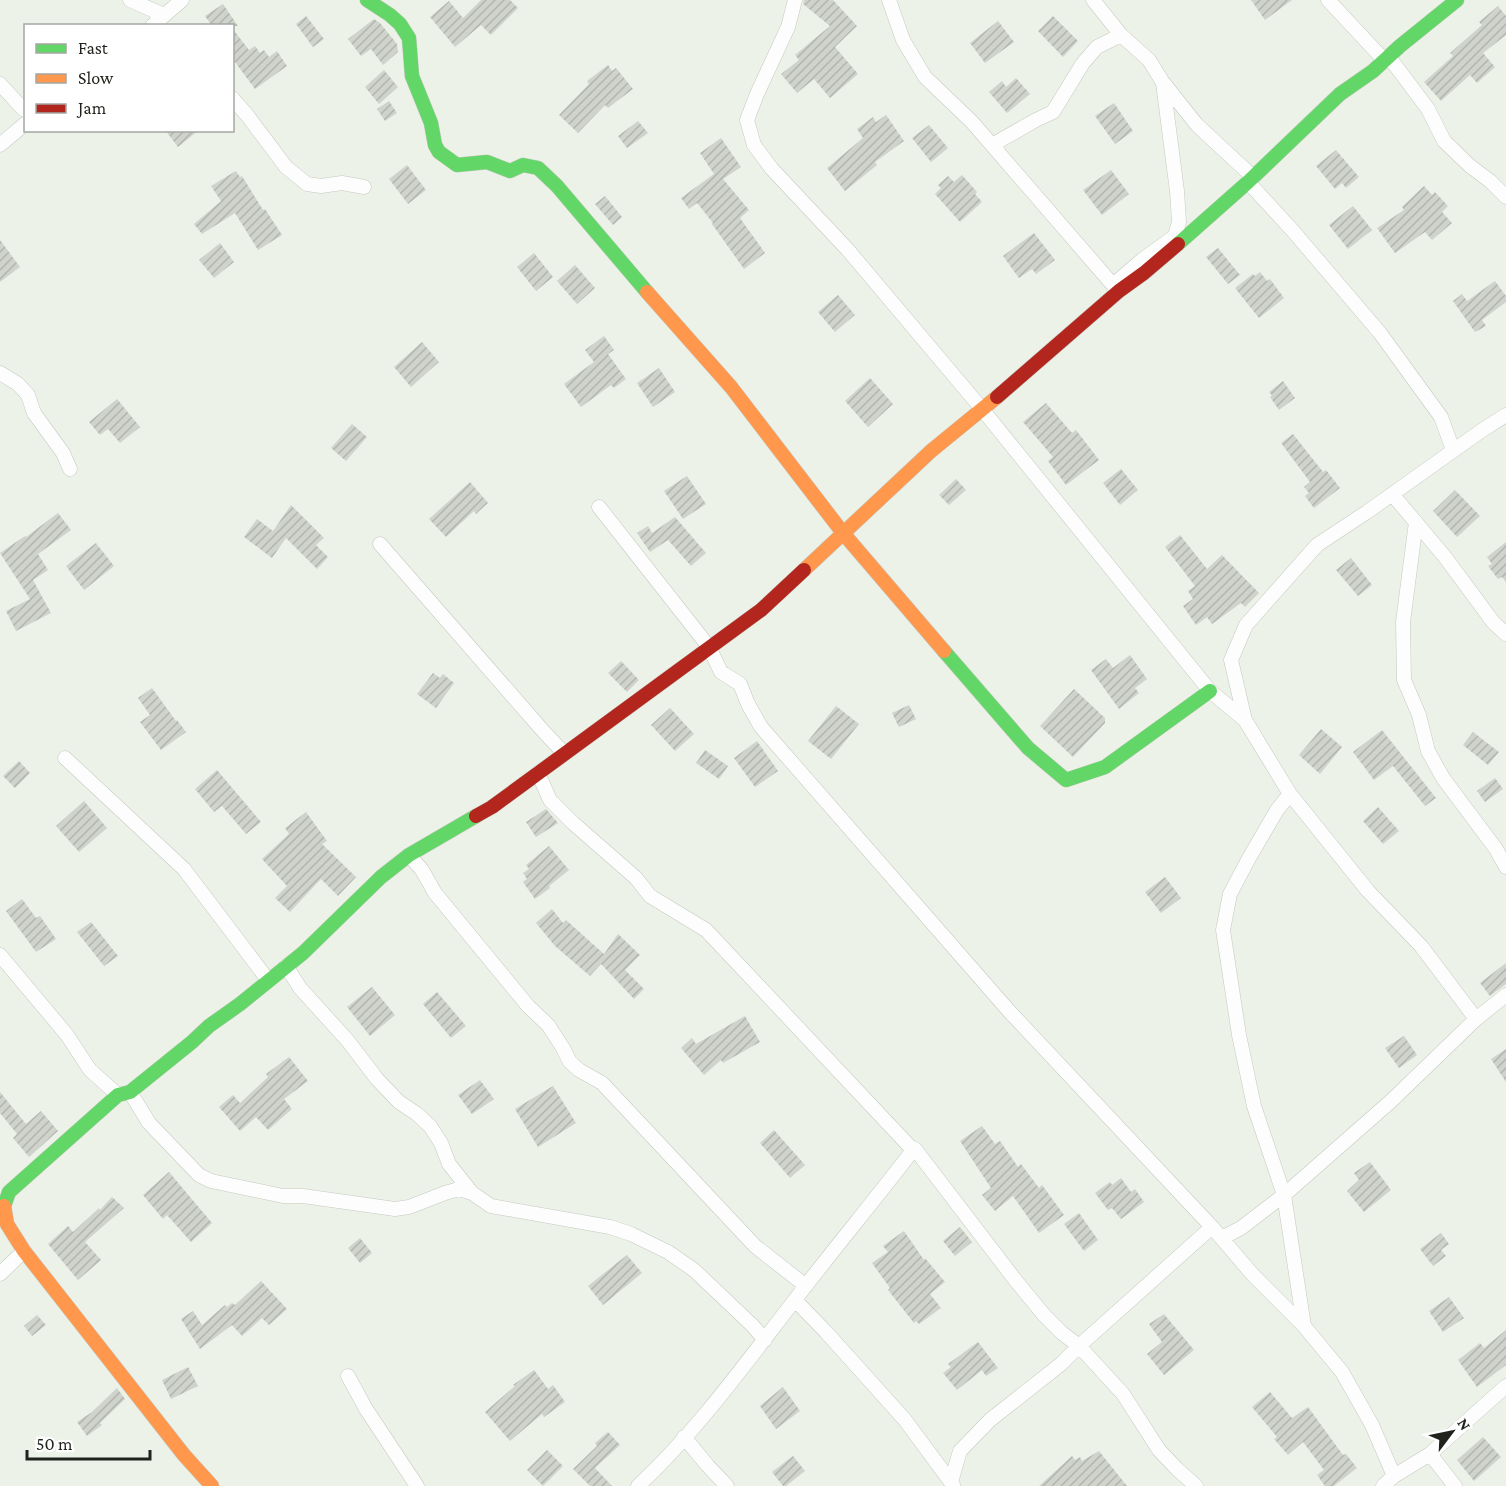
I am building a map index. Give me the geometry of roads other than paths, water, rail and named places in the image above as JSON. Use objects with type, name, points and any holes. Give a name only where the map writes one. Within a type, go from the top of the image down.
[{"type":"street","points":[[130,0],[161,21],[182,0]]},
{"type":"street","points":[[367,0],[400,24],[409,38],[412,76],[431,123],[435,145],[439,152],[457,165],[487,162],[510,171],[523,165],[538,168],[557,186],[612,253],[731,387],[843,533],[1028,748],[1065,780],[1106,767],[1210,691]]},
{"type":"street","points":[[795,0],[788,27],[747,120],[754,145],[772,169],[848,250],[982,409],[1210,691],[1245,720]]},
{"type":"street","points":[[889,0],[903,40],[925,77],[972,122],[1116,288]]},
{"type":"street","points":[[1093,0],[1121,35],[1149,60],[1162,81],[1197,125],[1250,180],[1380,333],[1441,417],[1453,450]]},
{"type":"street","points":[[1328,0],[1387,59],[1428,109],[1444,141],[1506,196]]},
{"type":"street","points":[[1116,288],[1144,273],[1193,232],[1340,94],[1374,71],[1457,0]]},
{"type":"street","points":[[992,145],[1053,112],[1083,63],[1096,47],[1121,35]]},
{"type":"street","points":[[212,1486],[184,1455],[24,1251],[7,1224],[1,1206],[9,1192],[124,1093],[192,1042],[303,952],[381,877],[409,855],[492,807],[761,610],[931,451],[1025,374],[1116,288],[1142,260],[1174,236],[1179,222],[1178,191],[1162,81]]},
{"type":"street","points":[[0,84],[24,109]]},
{"type":"street","points":[[234,100],[286,167],[307,184],[321,186],[342,183],[364,187]]},
{"type":"street","points":[[0,145],[24,125]]},
{"type":"street","points":[[0,373],[18,384],[27,395],[34,413],[63,453],[70,469]]},
{"type":"street","points":[[1476,1019],[1421,946],[1368,891],[1290,794],[1245,720],[1231,660],[1246,625],[1317,545],[1506,415]]},
{"type":"street","points":[[1392,494],[1445,557],[1493,622],[1506,634]]},
{"type":"street","points":[[599,507],[709,647],[721,672],[740,684],[748,704],[768,736],[1009,1011],[1212,1227],[1253,1275],[1304,1326],[1342,1372],[1372,1425],[1394,1476]]},
{"type":"street","points":[[1416,522],[1403,622],[1404,680],[1419,715],[1428,751],[1443,778],[1496,849],[1506,867]]},
{"type":"street","points":[[380,544],[564,753]]},
{"type":"street","points":[[65,758],[184,869],[268,980]]},
{"type":"street","points":[[538,773],[550,800],[573,823],[636,878],[650,896],[706,930],[913,1150],[915,1149],[1044,1315],[1079,1346],[1123,1394],[1159,1450],[1196,1486]]},
{"type":"street","points":[[1290,794],[1277,810],[1230,894],[1223,930],[1239,1035],[1254,1106],[1284,1195],[1304,1326]]},
{"type":"street","points":[[409,855],[422,870],[435,893],[528,1006],[548,1025],[570,1062],[602,1083],[755,1246],[806,1287]]},
{"type":"street","points":[[0,955],[67,1035],[90,1070],[124,1093],[199,1175],[211,1181],[283,1196],[303,1196],[395,1209],[409,1207],[445,1192],[459,1189],[472,1193]]},
{"type":"street","points":[[286,966],[300,988],[348,1041],[377,1078],[399,1102],[430,1126],[441,1143],[449,1164],[472,1193],[491,1206],[610,1227],[631,1234],[668,1252],[694,1270],[765,1340]]},
{"type":"street","points":[[1222,1238],[1241,1228],[1284,1195],[1390,1102],[1476,1019],[1506,995]]},
{"type":"street","points":[[638,1486],[665,1461],[765,1340],[913,1150]]},
{"type":"street","points":[[952,1484],[960,1451],[990,1420],[1061,1364],[1212,1227]]},
{"type":"street","points":[[0,1274],[24,1251]]},
{"type":"street","points":[[795,1300],[905,1420],[952,1484]]},
{"type":"street","points":[[348,1376],[366,1409],[417,1486]]},
{"type":"street","points":[[1383,1486],[1394,1476],[1430,1454],[1506,1386]]},
{"type":"street","points":[[684,1437],[727,1486]]},
{"type":"street","points":[[1430,1454],[1455,1486]]}]
